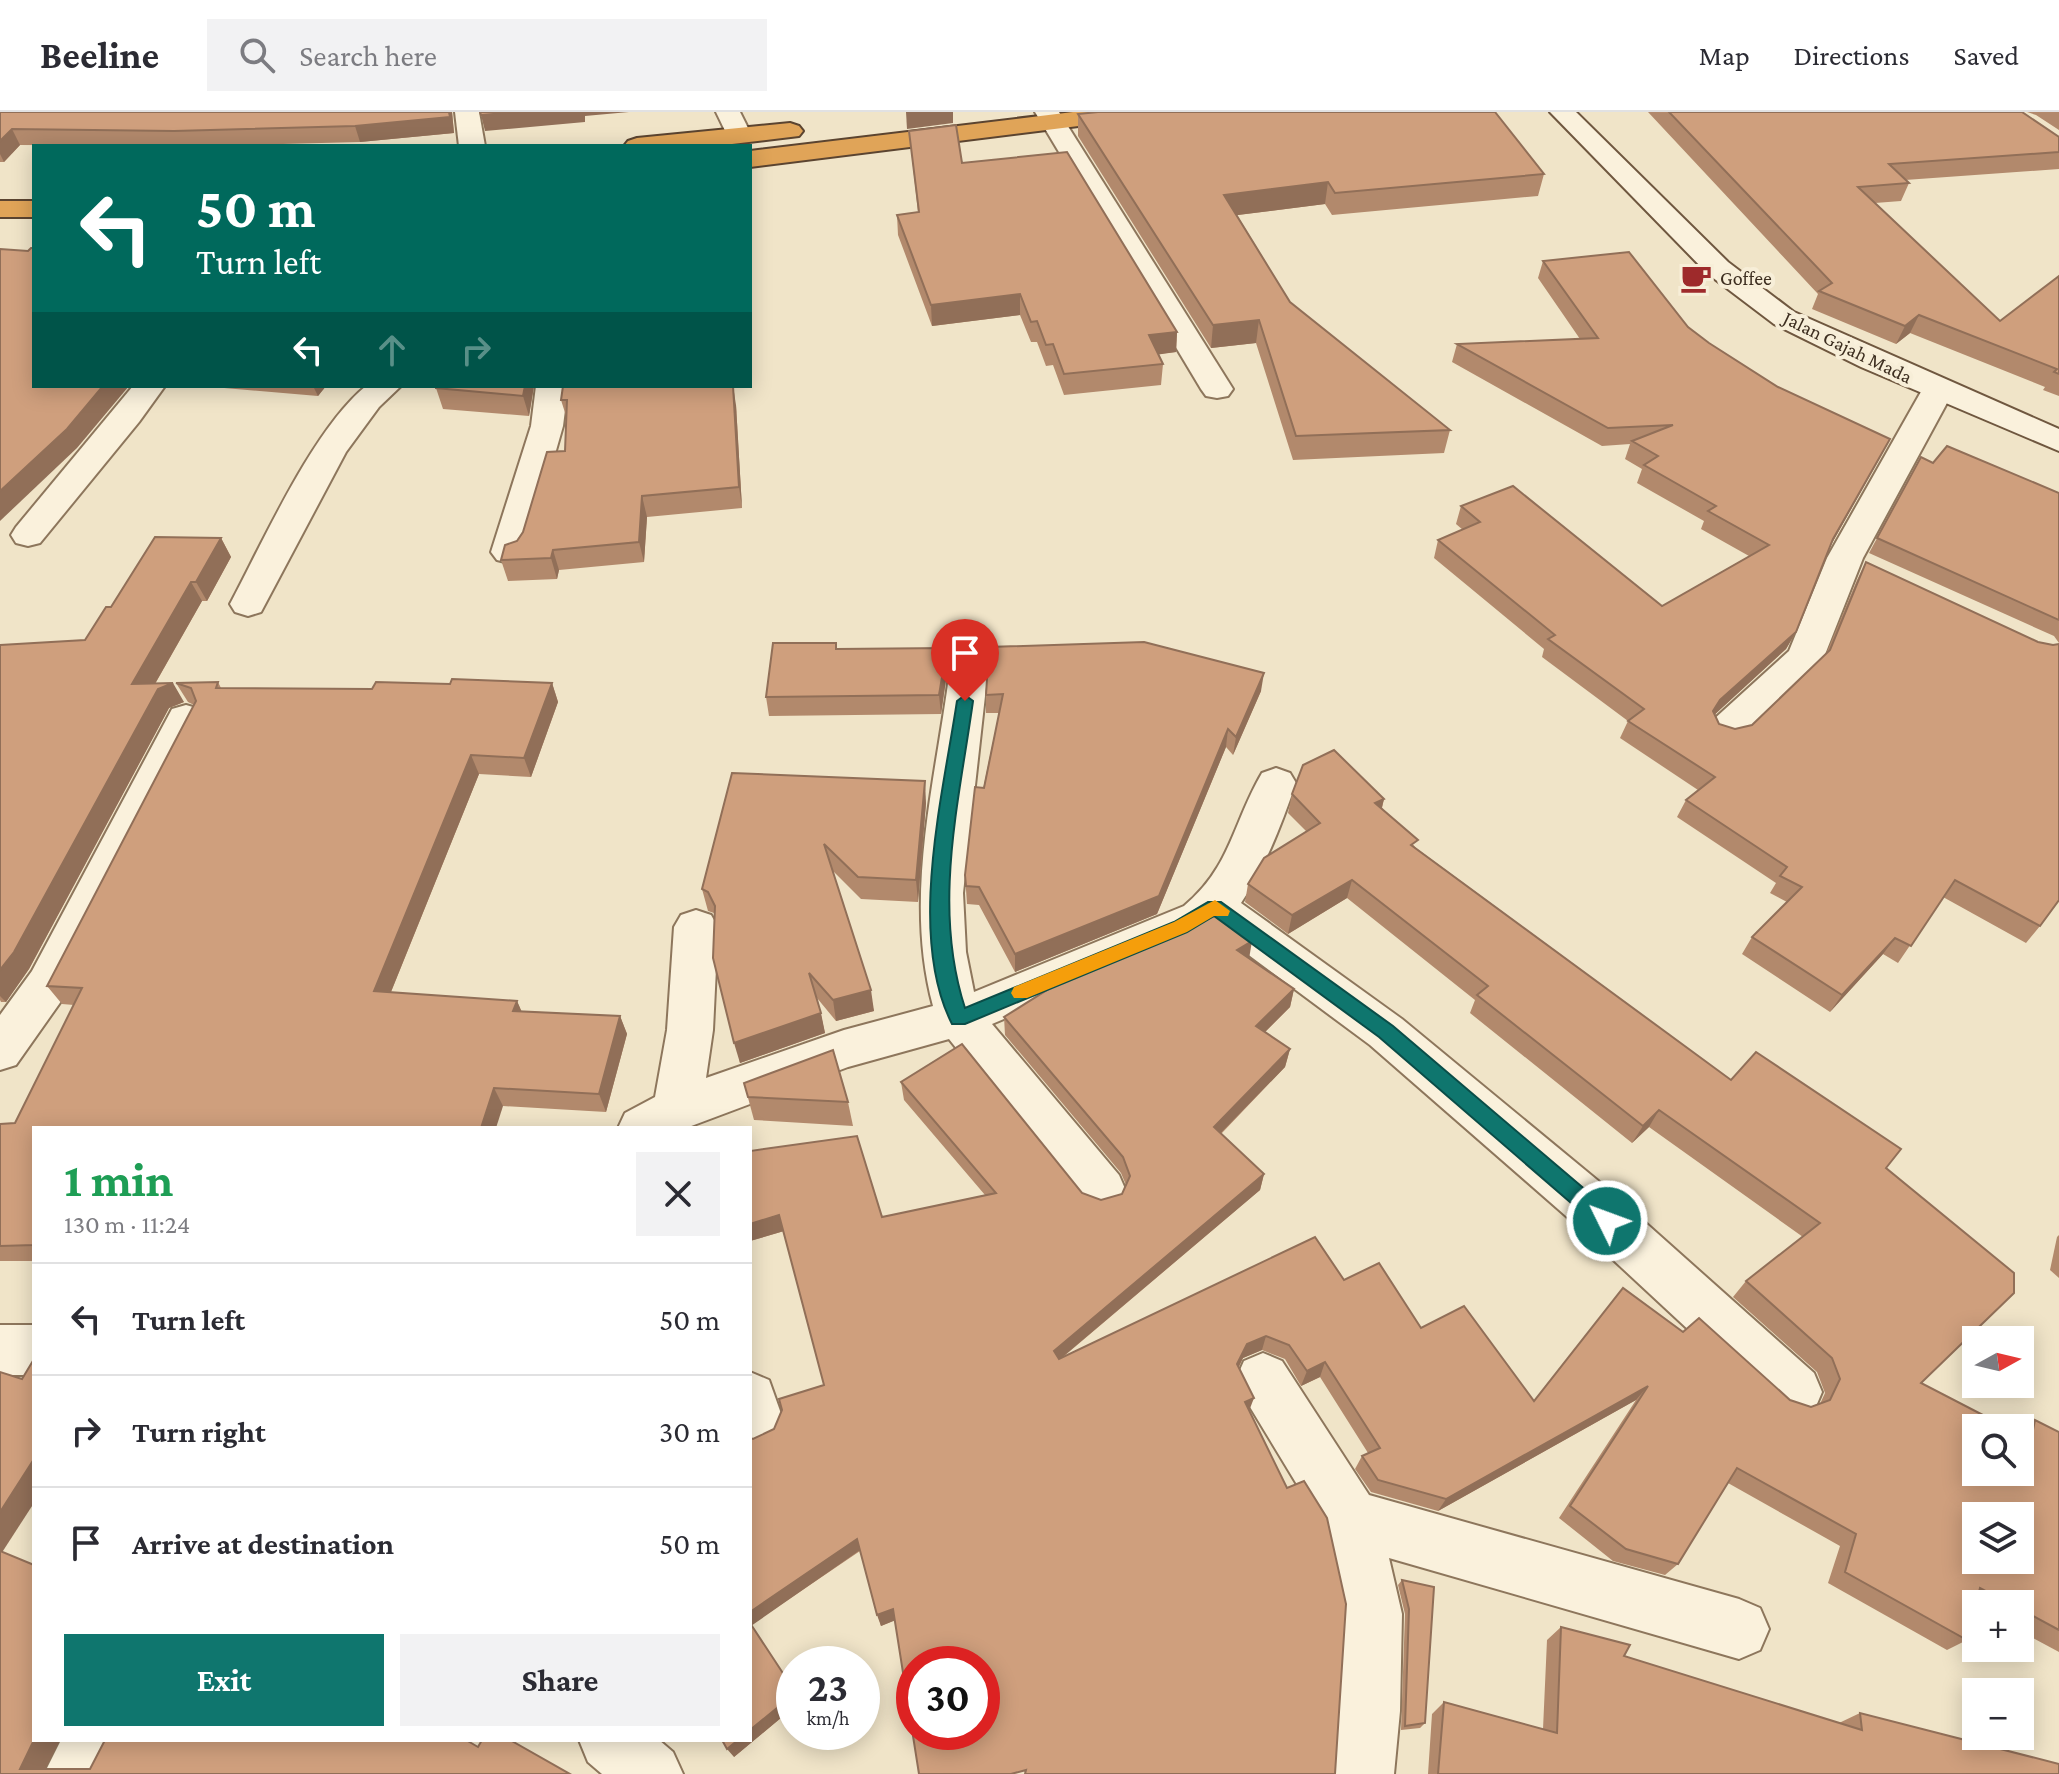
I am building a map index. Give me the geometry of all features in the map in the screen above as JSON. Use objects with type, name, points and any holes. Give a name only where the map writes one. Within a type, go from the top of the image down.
[{"type":"highway","points":[[657,144],[980,112]]},
{"type":"highway","points":[[752,159],[1050,118],[1135,112]]},
{"type":"highway","points":[[0,209],[32,209]]},
{"type":"street","points":[[467,112],[472,144]]},
{"type":"street","points":[[728,112],[739,136]]},
{"type":"street","name":"Jalan Gajah Mada","points":[[1562,112],[1718,268],[1784,318],[1938,390],[2059,441]]},
{"type":"street","points":[[1050,118],[1217,389]]},
{"type":"street","points":[[28,535],[148,388]]},
{"type":"street","points":[[248,604],[338,438],[367,397],[382,388]]},
{"type":"street","points":[[509,552],[547,426],[552,388]]},
{"type":"street","points":[[1727,730],[1805,657],[1859,565],[1938,390]]},
{"type":"street","points":[[969,669],[940,878],[940,928],[948,986],[959,1018],[1101,1191]]},
{"type":"street","points":[[0,1051],[48,984],[186,719]]},
{"type":"street","points":[[660,1118],[844,1049],[959,1018],[1181,927],[1215,907],[1229,889],[1276,783]]},
{"type":"street","points":[[1215,907],[1386,1032],[1584,1200],[1795,1392]]},
{"type":"street","points":[[660,1118],[690,1030],[696,927]]},
{"type":"street","points":[[0,1350],[32,1350]]},
{"type":"street","points":[[1263,1379],[1351,1519],[1372,1614],[1369,1711],[1362,1774]]},
{"type":"street","points":[[1351,1519],[1739,1629]]},
{"type":"street","points":[[76,1774],[95,1742]]},
{"type":"street","points":[[612,1742],[651,1774]]},
{"type":"building","points":[[0,112],[449,112],[450,117],[355,126],[174,131],[12,129],[0,141]]},
{"type":"building","points":[[480,112],[518,112],[481,115]]},
{"type":"building","points":[[1495,112],[1544,174],[1335,193],[1328,182],[1224,195],[1290,302],[1450,430],[1296,436],[1259,320],[1213,325],[1078,114]]},
{"type":"building","points":[[1669,112],[2022,112],[2059,137],[2059,152],[1889,164],[1909,183],[1858,187],[2000,321],[2059,276],[2059,374],[2054,372],[2057,369],[1919,315],[1905,326],[1819,291],[1832,283]]},
{"type":"building","points":[[956,125],[962,163],[1067,152],[1177,332],[1149,335],[1163,364],[1064,374],[1053,344],[1046,345],[1037,321],[1031,322],[1020,294],[931,305],[897,215],[919,212],[909,131]]},
{"type":"building","points":[[32,248],[32,388],[101,388],[67,429],[0,491],[0,249],[28,251]]},
{"type":"building","points":[[1629,252],[1688,327],[1709,343],[1778,387],[1890,439],[1833,539],[1796,632],[1720,700],[1713,711],[1719,724],[1735,729],[1752,725],[1830,650],[1866,562],[2038,642],[2059,644],[2059,900],[2040,926],[1955,880],[1911,946],[1895,938],[1842,995],[1752,937],[1802,887],[1780,876],[1787,867],[1686,800],[1715,777],[1628,721],[1644,709],[1548,639],[1555,635],[1438,540],[1480,522],[1461,506],[1513,486],[1662,606],[1769,545],[1708,511],[1716,506],[1644,465],[1658,456],[1632,441],[1673,425],[1608,428],[1457,344],[1598,338],[1543,261]]},
{"type":"building","points":[[436,388],[525,388],[523,396]]},
{"type":"building","points":[[563,388],[733,388],[739,487],[642,496],[639,542],[553,550],[551,558],[501,560],[505,545],[517,541],[523,532],[547,452],[565,451],[567,400],[561,400]]},
{"type":"building","points":[[1947,446],[2059,493],[2059,620],[1877,538],[1921,457],[1933,463]]},
{"type":"building","points":[[155,537],[221,538],[196,582],[191,582],[132,684],[173,683],[158,689],[14,952],[0,970],[0,645],[85,640],[106,607],[111,607]]},
{"type":"building","points":[[1144,642],[1264,673],[1236,737],[1228,729],[1159,896],[1015,954],[979,887],[966,886],[965,875],[975,787],[984,788],[1003,694],[986,695],[989,647]]},
{"type":"building","points":[[773,643],[836,643],[836,649],[947,648],[939,695],[766,697]]},
{"type":"building","points":[[452,679],[552,683],[524,758],[471,755],[374,991],[517,1001],[513,1011],[620,1016],[599,1094],[494,1088],[482,1126],[32,1126],[32,1245],[0,1246],[0,1124],[15,1123],[82,988],[47,986],[196,701],[191,688],[176,683],[218,682],[216,688],[372,689],[376,682],[450,684]]},
{"type":"building","points":[[1334,750],[1384,799],[1375,803],[1418,840],[1411,845],[1731,1080],[1756,1052],[1901,1149],[1886,1168],[2014,1273],[2014,1293],[1980,1326],[1962,1326],[1962,1343],[1921,1383],[1981,1414],[1962,1414],[1962,1486],[2034,1486],[2035,1420],[2059,1432],[2059,1630],[2034,1617],[2034,1590],[1980,1588],[1962,1590],[1962,1637],[1845,1572],[1856,1534],[1737,1468],[1678,1564],[1626,1549],[1570,1506],[1648,1386],[1446,1499],[1378,1480],[1362,1456],[1380,1448],[1325,1362],[1307,1371],[1289,1345],[1266,1336],[1247,1344],[1237,1364],[1254,1398],[1245,1402],[1287,1488],[1304,1481],[1327,1518],[1346,1604],[1335,1774],[1025,1774],[1026,1770],[1011,1774],[919,1774],[915,1750],[1000,1750],[1000,1646],[899,1646],[893,1609],[877,1615],[857,1539],[752,1611],[752,1439],[774,1429],[782,1410],[779,1399],[824,1385],[779,1215],[752,1223],[752,1151],[857,1136],[882,1217],[996,1193],[901,1082],[962,1044],[1082,1193],[1101,1200],[1122,1194],[1130,1176],[1123,1157],[1004,1017],[1063,980],[1217,915],[1252,941],[1237,950],[1294,989],[1256,1026],[1290,1049],[1214,1127],[1264,1174],[1054,1351],[1059,1359],[1315,1237],[1344,1280],[1379,1263],[1421,1328],[1464,1306],[1534,1401],[1623,1288],[1683,1332],[1699,1318],[1790,1400],[1811,1407],[1830,1400],[1840,1379],[1832,1358],[1746,1281],[1820,1223],[1659,1110],[1643,1126],[1477,995],[1488,986],[1352,880],[1292,915],[1248,884],[1264,858],[1320,823],[1292,794],[1303,765]]},
{"type":"building","points":[[732,773],[925,781],[916,880],[858,877],[824,844],[871,990],[833,1000],[809,973],[821,1013],[734,1043],[713,958],[715,906],[708,892],[702,889]]},
{"type":"building","points":[[833,1050],[848,1102],[748,1097],[744,1083]]},
{"type":"building","points":[[32,1362],[32,1462],[0,1512],[0,1372],[22,1379]]},
{"type":"building","points":[[0,1551],[32,1564],[33,1742],[20,1769],[90,1769],[104,1742],[469,1742],[478,1747],[481,1742],[514,1742],[570,1774],[0,1774]]},
{"type":"building","points":[[1402,1580],[1434,1587],[1425,1723],[1405,1726],[1409,1609]]},
{"type":"building","points":[[752,1626],[776,1663],[776,1709],[752,1728]]},
{"type":"building","points":[[1561,1627],[1630,1645],[1624,1656],[1862,1730],[1860,1713],[1962,1739],[1962,1750],[2004,1750],[2059,1764],[2059,1774],[1438,1774],[1444,1702],[1557,1733]]},
{"type":"building","points":[[723,1742],[736,1742],[727,1749]]},
{"type":"slow traffic","points":[[1021,993],[1181,927],[1215,907],[1221,911]]},
{"type":"place","name":"Goffee","points":[[1696,278]]},
{"type":"route","points":[[965,701],[940,878],[940,928],[948,986],[959,1018],[1181,927],[1215,907],[1386,1032],[1607,1221]]}]
